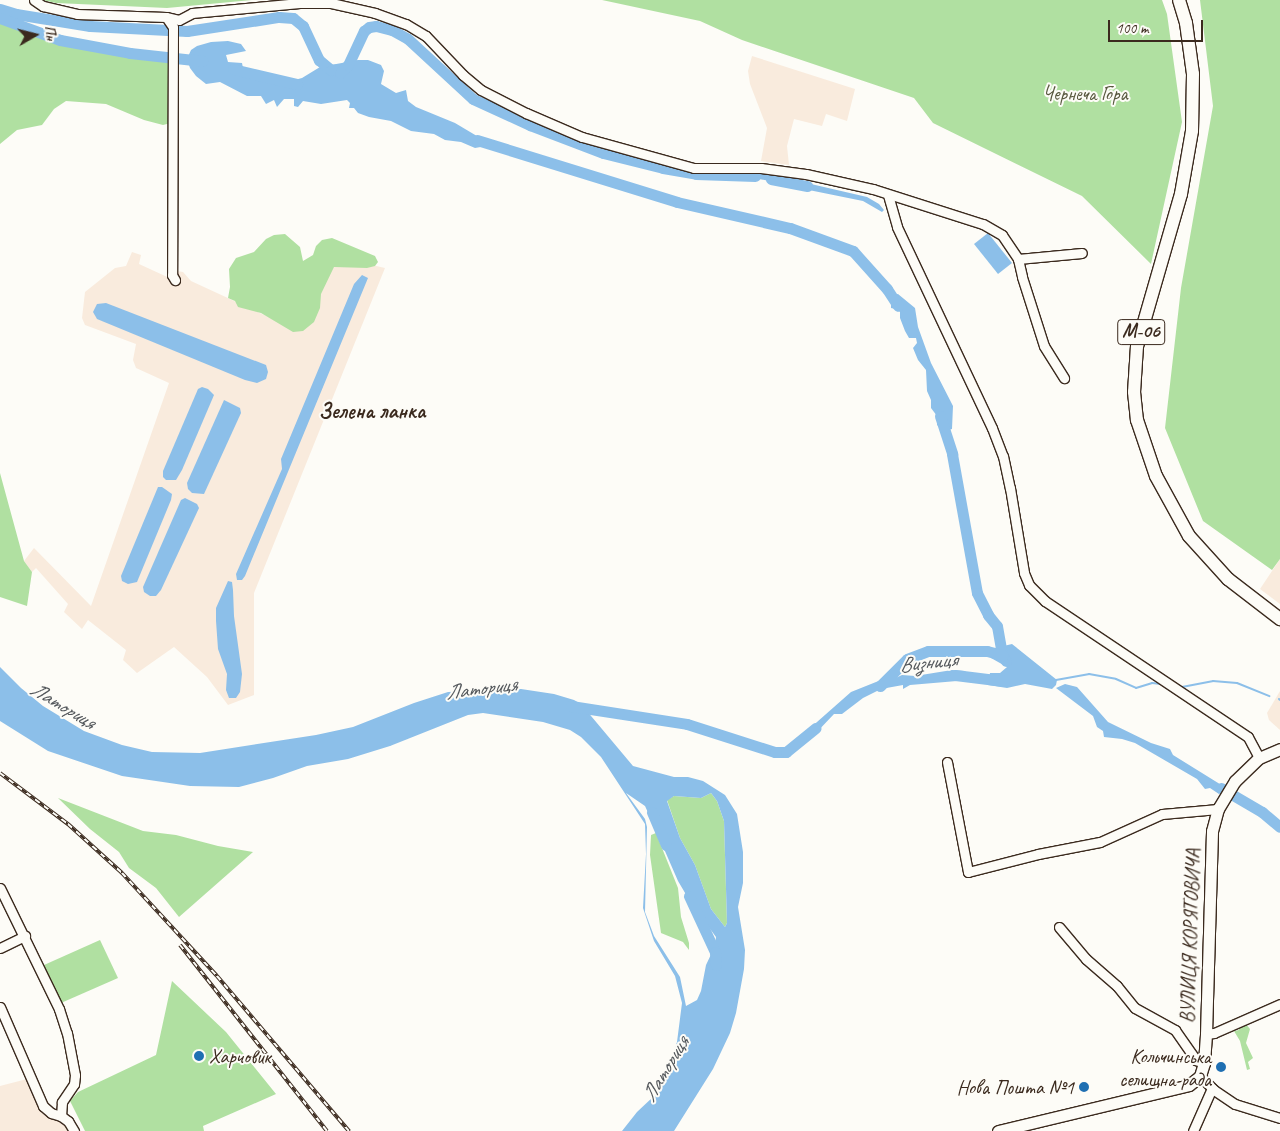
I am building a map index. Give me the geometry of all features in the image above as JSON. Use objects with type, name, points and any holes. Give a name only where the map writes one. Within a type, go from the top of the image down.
[{"type":"highway","name":"М-06","points":[[1179,0],[1186,23],[1194,74],[1192,131],[1181,194],[1137,346],[1134,392],[1137,420],[1156,476],[1189,536],[1228,579],[1280,620]]},
{"type":"main road","points":[[1259,758],[1280,749]]},
{"type":"main road","name":"ВУЛИЦЯ КОРЯТОВИЧА","points":[[1200,1076],[1204,1062],[1206,1034],[1210,854],[1218,809],[1235,781],[1259,758]]},
{"type":"main road","points":[[998,1131],[1189,1084],[1200,1076]]},
{"type":"street","points":[[34,0],[44,6],[78,14],[166,17],[179,20],[192,14],[300,3],[331,4],[378,14],[406,24],[426,36],[463,76],[481,90],[526,113],[582,137],[694,168],[786,170],[873,189],[990,227],[1010,244],[1018,259],[1044,346],[1064,378]]},
{"type":"street","points":[[166,17],[173,27],[172,275],[174,280]]},
{"type":"street","points":[[888,195],[898,227],[992,428],[1003,456],[1024,573],[1029,584],[1045,601],[1248,737],[1259,758]]},
{"type":"street","points":[[1018,259],[1082,253]]},
{"type":"street","points":[[947,762],[968,872],[1038,854],[1100,842],[1162,814],[1218,809]]},
{"type":"street","points":[[0,888],[59,1009],[73,1061],[74,1084],[62,1102],[61,1116]]},
{"type":"street","points":[[1059,926],[1086,959],[1117,986],[1139,1012],[1172,1027],[1196,1060],[1204,1062]]},
{"type":"street","points":[[0,948],[25,936]]},
{"type":"street","points":[[1206,1034],[1214,1033],[1280,1004]]},
{"type":"street","points":[[0,1007],[43,1106],[51,1113],[61,1116],[68,1121],[74,1131]]},
{"type":"street","points":[[1200,1076],[1212,1088],[1235,1104],[1280,1118]]},
{"type":"street","points":[[1193,1131],[1212,1088]]},
{"type":"shaded area","points":[[752,56],[855,89],[847,121],[826,114],[822,126],[794,119],[787,146],[789,165],[761,161],[767,128],[750,84],[748,71]]},
{"type":"shaded area","points":[[132,252],[141,255],[139,264],[176,281],[177,271],[183,272],[191,281],[299,331],[333,256],[385,268],[254,593],[254,695],[228,705],[207,677],[174,647],[137,673],[123,660],[126,650],[88,620],[82,629],[64,612],[68,604],[36,568],[32,572],[24,561],[34,548],[91,606],[169,383],[136,368],[133,360],[136,344],[85,325],[82,318],[85,292],[115,268],[126,266]]},
{"type":"shaded area","points":[[1280,559],[1280,604],[1260,589]]},
{"type":"shaded area","points":[[1280,691],[1280,730],[1269,720],[1267,713]]},
{"type":"shaded area","points":[[27,1079],[51,1117],[67,1126],[71,1131],[0,1131],[0,1086]]},
{"type":"green space","points":[[42,0],[252,0],[167,8],[56,3]]},
{"type":"green space","name":"Чернеча Гора","points":[[602,0],[1162,0],[1167,14],[1182,122],[1151,264],[1082,196],[933,123],[914,98],[742,40],[700,21]]},
{"type":"green space","points":[[1200,0],[1280,0],[1280,559],[1272,570],[1203,521],[1165,428],[1181,288],[1213,106]]},
{"type":"green space","points":[[0,18],[60,40],[130,53],[168,57],[172,81],[171,123],[163,125],[144,120],[106,104],[66,101],[54,109],[42,125],[17,130],[0,144]]},
{"type":"green space","points":[[285,234],[300,247],[303,261],[313,255],[316,246],[322,240],[332,238],[375,256],[378,262],[375,266],[367,268],[334,267],[321,294],[320,308],[314,322],[303,331],[293,332],[261,313],[238,307],[235,301],[228,298],[230,287],[229,269],[236,258],[254,252],[266,239],[274,235]]},
{"type":"green space","points":[[0,473],[24,561],[32,572],[27,606],[0,597]]},
{"type":"green space","points":[[711,793],[717,801],[724,821],[727,923],[725,927],[711,909],[695,865],[680,838],[667,800],[674,796],[701,798]]},
{"type":"green space","points":[[58,798],[143,831],[176,835],[218,846],[253,852],[179,917],[156,888],[129,868],[119,852],[90,829]]},
{"type":"green space","points":[[656,833],[678,888],[681,917],[689,943],[689,950],[683,942],[661,933],[650,855],[651,835]]},
{"type":"green space","points":[[100,940],[118,978],[61,1003],[44,965]]},
{"type":"green space","name":"Харчовик","points":[[172,981],[226,1032],[276,1094],[203,1126],[204,1131],[85,1131],[70,1101],[78,1092],[156,1055]]},
{"type":"green space","points":[[1245,1023],[1250,1029],[1246,1043],[1253,1058],[1248,1062],[1250,1069],[1247,1070],[1240,1041],[1234,1031],[1239,1030],[1240,1025]]},
{"type":"water","points":[[228,41],[241,44],[246,51],[226,55],[228,62],[242,63],[244,73],[287,82],[302,78],[320,67],[358,60],[368,60],[381,65],[384,71],[381,84],[396,93],[406,90],[408,101],[416,107],[455,123],[492,145],[475,148],[461,142],[445,140],[434,134],[411,131],[391,121],[358,113],[354,108],[349,108],[350,103],[347,100],[321,104],[303,101],[298,107],[294,106],[294,99],[284,99],[277,107],[274,100],[266,104],[261,96],[247,96],[220,82],[206,84],[190,68],[187,59],[191,50],[211,42]]},
{"type":"water","points":[[755,172],[785,177],[785,180],[779,183],[740,175]]},
{"type":"water","points":[[798,181],[867,197],[879,204],[884,210],[882,212],[863,201],[794,187],[793,182]]},
{"type":"water","points":[[988,233],[1012,263],[998,274],[974,244]]},
{"type":"water","points":[[362,275],[368,278],[245,576],[242,580],[237,580],[236,574],[282,469],[281,459],[354,284]]},
{"type":"water","points":[[898,294],[915,308],[918,327],[931,363],[953,406],[952,429],[945,431],[937,425],[937,416],[931,408],[931,400],[927,391],[926,370],[918,360],[913,348],[917,343],[916,338],[909,338],[905,331],[900,318],[900,310],[891,308],[891,295]]},
{"type":"water","points":[[106,303],[266,365],[268,372],[266,379],[257,383],[245,380],[97,319],[93,312],[97,304]]},
{"type":"water","points":[[202,387],[208,389],[214,395],[182,470],[176,480],[166,480],[163,477],[163,471],[198,389]]},
{"type":"water","points":[[224,400],[240,408],[241,413],[204,494],[192,493],[188,489],[187,483]]},
{"type":"water","points":[[158,487],[162,487],[172,494],[171,500],[137,582],[128,584],[122,581],[121,576]]},
{"type":"water","points":[[185,498],[197,504],[199,508],[161,590],[156,596],[150,596],[144,592],[143,587],[181,500]]},
{"type":"water","points":[[228,581],[232,582],[234,616],[242,674],[240,692],[236,698],[229,698],[226,690],[227,674],[218,649],[216,621],[216,608]]},
{"type":"water","points":[[1012,644],[1057,680],[1056,685],[1052,689],[1025,684],[1007,688],[988,685],[990,673],[1000,673],[1007,667],[991,658],[991,649]]},
{"type":"water","points":[[0,667],[43,706],[84,731],[122,745],[152,752],[200,753],[316,735],[353,727],[448,692],[521,689],[554,694],[574,700],[581,704],[633,766],[674,777],[688,777],[703,781],[725,795],[737,814],[743,852],[743,883],[738,907],[745,950],[744,969],[736,1013],[730,1033],[713,1069],[674,1131],[622,1131],[637,1112],[654,1096],[664,1079],[677,1042],[682,1003],[675,976],[654,941],[643,908],[646,854],[645,824],[601,757],[581,737],[570,730],[543,722],[483,713],[468,715],[390,746],[348,759],[307,766],[239,787],[190,786],[122,776],[48,751],[0,721]],"holes":[[[626,793],[645,806],[650,817],[661,828],[661,842],[678,881],[691,903],[716,937],[715,946],[706,965],[701,991],[697,1000],[686,1006],[680,977],[654,936],[645,912],[647,827],[645,819]],[[711,793],[717,801],[724,821],[727,923],[725,927],[711,909],[695,865],[680,838],[667,801],[674,796],[701,798]]]},
{"type":"water","points":[[952,670],[965,671],[969,677],[957,681],[910,685],[903,689],[903,685],[881,689],[863,698],[842,714],[834,714],[815,734],[800,737],[851,692],[881,680],[889,681],[902,675],[915,676]]},
{"type":"water","points":[[1065,684],[1077,687],[1108,722],[1151,743],[1170,749],[1173,755],[1223,786],[1219,794],[1210,788],[1205,789],[1197,779],[1135,743],[1104,737],[1103,731],[1097,727],[1093,716],[1056,688]]},
{"type":"waterway","points":[[0,9],[16,14],[90,26],[187,31],[279,17],[293,18],[303,26],[319,60],[331,70],[341,69]]},
{"type":"waterway","points":[[0,18],[60,40],[130,53],[203,61]]},
{"type":"waterway","points":[[340,73],[348,65],[364,31],[369,27],[376,26],[392,30],[408,39],[473,99],[530,125],[603,153],[663,168],[696,174],[755,176]]},
{"type":"waterway","points":[[233,69],[297,84]]},
{"type":"waterway","points":[[477,140],[677,202],[790,228],[853,251],[887,289],[898,306]]},
{"type":"waterway","points":[[771,179],[807,186]]},
{"type":"waterway","points":[[940,416],[952,454],[977,593],[988,615],[997,626],[1002,655],[1006,661]]},
{"type":"waterway","points":[[880,686],[907,659],[928,651],[987,651],[1002,655]]},
{"type":"waterway","points":[[1056,680],[1089,674],[1116,679],[1136,688],[1152,683],[1161,684]]},
{"type":"waterway","name":"Визниця","points":[[955,675],[1004,681]]},
{"type":"waterway","points":[[1182,687],[1213,681],[1237,683],[1269,696]]},
{"type":"waterway","name":"Визниця","points":[[571,706],[687,724],[775,752],[786,752],[816,728]]},
{"type":"waterway","name":"Визниця","points":[[1221,788],[1262,812],[1280,827]]},
{"type":"waterway","name":"Латориця","points":[[652,812],[666,845]]},
{"type":"waterway","name":"Латориця","points":[[689,896],[715,952],[716,965]]},
{"type":"railway","points":[[0,773],[68,824],[122,873],[217,976],[349,1131]]},
{"type":"railway","points":[[180,945],[327,1131]]},
{"type":"place","name":"Харчовик","points":[[199,1056]]},
{"type":"place","name":"Кольчинська селищна рада","points":[[1221,1067]]},
{"type":"place","name":"Нова Пошта №1","points":[[1084,1087]]},
{"type":"district","name":"Зелена ланка","points":[[372,412]]}]
